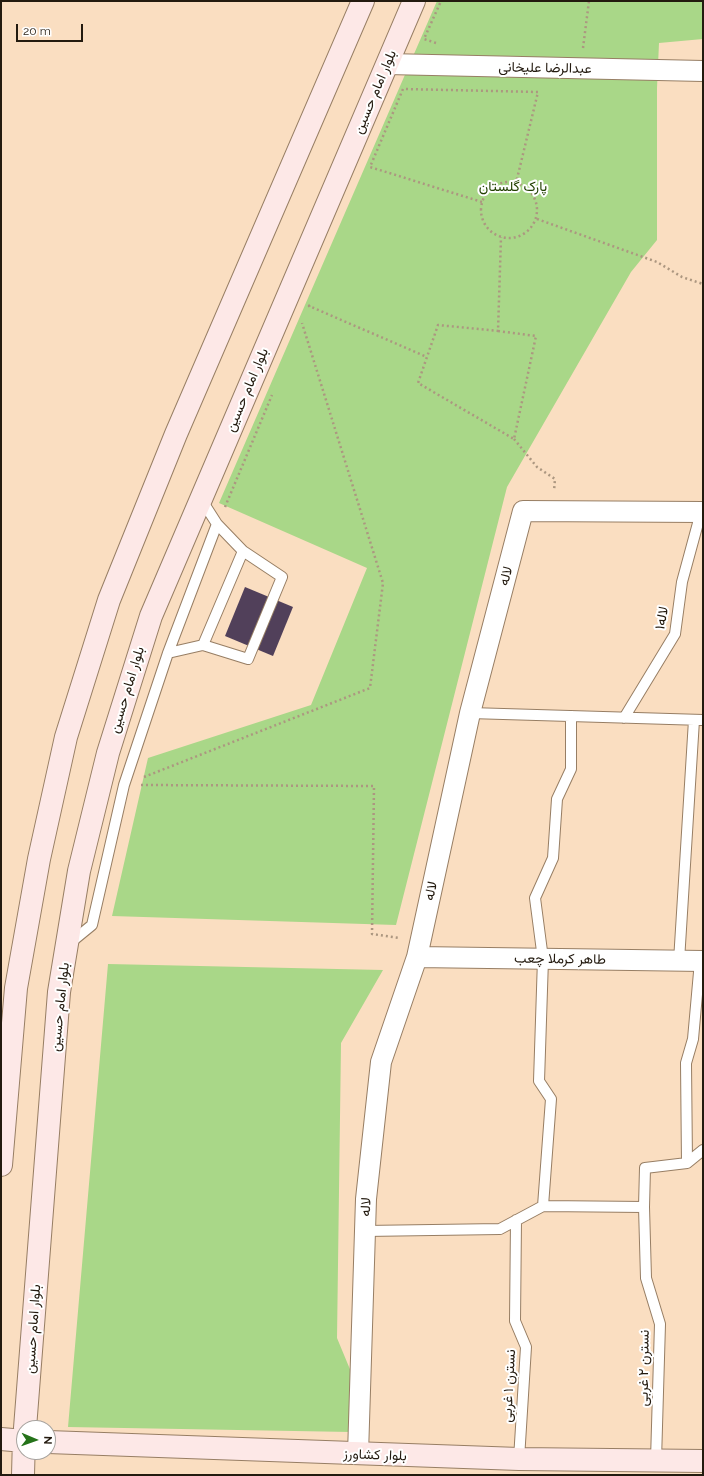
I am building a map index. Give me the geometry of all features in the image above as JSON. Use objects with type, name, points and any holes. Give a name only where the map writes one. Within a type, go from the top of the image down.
[{"type":"main road","points":[[1,1165],[16,988],[39,859],[70,723],[109,600],[176,434],[363,1]]},
{"type":"main road","name":"بلوار امام حسین","points":[[26,1420],[59,992],[79,871],[108,753],[151,616],[414,1]]},
{"type":"main road","points":[[1,1439],[16,1440]]},
{"type":"main road","name":"بلوار کشاورز","points":[[56,1442],[519,1460],[703,1461]]},
{"type":"main road","points":[[23,1460],[23,1475]]},
{"type":"street","name":"عبدالرضا علیخانی","points":[[387,64],[703,71]]},
{"type":"street","name":"لاله","points":[[358,1454],[366,1199],[381,1062],[419,949],[470,713],[523,511],[702,512]]},
{"type":"street","name":"طاهر کرملا چعب","points":[[419,949],[543,959],[701,961]]},
{"type":"lane","points":[[168,652],[203,645],[248,659],[282,577],[243,551],[218,524],[201,499]]},
{"type":"lane","name":"لاله۱","points":[[624,718],[675,634],[682,582],[702,512]]},
{"type":"lane","points":[[66,946],[92,925],[124,785],[168,652],[218,524]]},
{"type":"lane","points":[[203,645],[243,551]]},
{"type":"lane","points":[[470,713],[699,720],[679,961]]},
{"type":"lane","points":[[543,1206],[551,1099],[539,1081],[543,959],[535,898],[553,858],[557,799],[571,769],[571,716]]},
{"type":"lane","points":[[687,1163],[686,1063],[693,1039],[701,961]]},
{"type":"lane","points":[[687,1163],[703,1150]]},
{"type":"lane","name":"نسترن ۲ غربی","points":[[656,1460],[660,1324],[646,1278],[644,1207],[645,1168],[687,1163]]},
{"type":"lane","points":[[365,1231],[500,1229],[543,1206],[644,1207]]},
{"type":"lane","name":"نسترن ۱ غربی","points":[[516,1220],[515,1321],[526,1346],[519,1460]]},
{"type":"path","points":[[438,44],[424,39],[441,1]]},
{"type":"path","points":[[581,68],[589,1]]},
{"type":"path","points":[[576,45],[583,45]]},
{"type":"path","points":[[482,202],[370,167],[403,89],[538,92],[516,183]]},
{"type":"path","points":[[512,182],[516,183],[524,186],[533,194],[537,206],[537,218],[530,230],[520,236],[507,239],[495,235],[486,226],[482,214],[482,202],[489,191],[499,184],[512,182]]},
{"type":"path","points":[[537,218],[656,262],[682,277],[703,284]]},
{"type":"path","points":[[498,331],[501,236]]},
{"type":"path","points":[[307,312],[313,299]]},
{"type":"path","points":[[310,306],[427,357]]},
{"type":"path","points":[[299,330],[305,318]]},
{"type":"path","points":[[124,785],[370,688],[383,583],[302,323]]},
{"type":"path","points":[[514,439],[536,336],[438,325],[418,383],[514,439],[537,467],[555,479],[552,511]]},
{"type":"path","points":[[218,524],[275,388]]},
{"type":"path","points":[[124,785],[374,786],[372,934],[419,949]]},
{"type":"green space","name":"پارک گلستان","points":[[437,1],[703,1],[703,39],[659,43],[657,88],[657,240],[631,272],[507,487],[396,925],[112,916],[148,758],[311,705],[367,568],[219,503]]},
{"type":"green space","points":[[108,964],[383,970],[341,1043],[337,1338],[354,1379],[351,1432],[68,1427]]},
{"type":"building","points":[[245,587],[293,607],[273,656],[225,636]]}]
